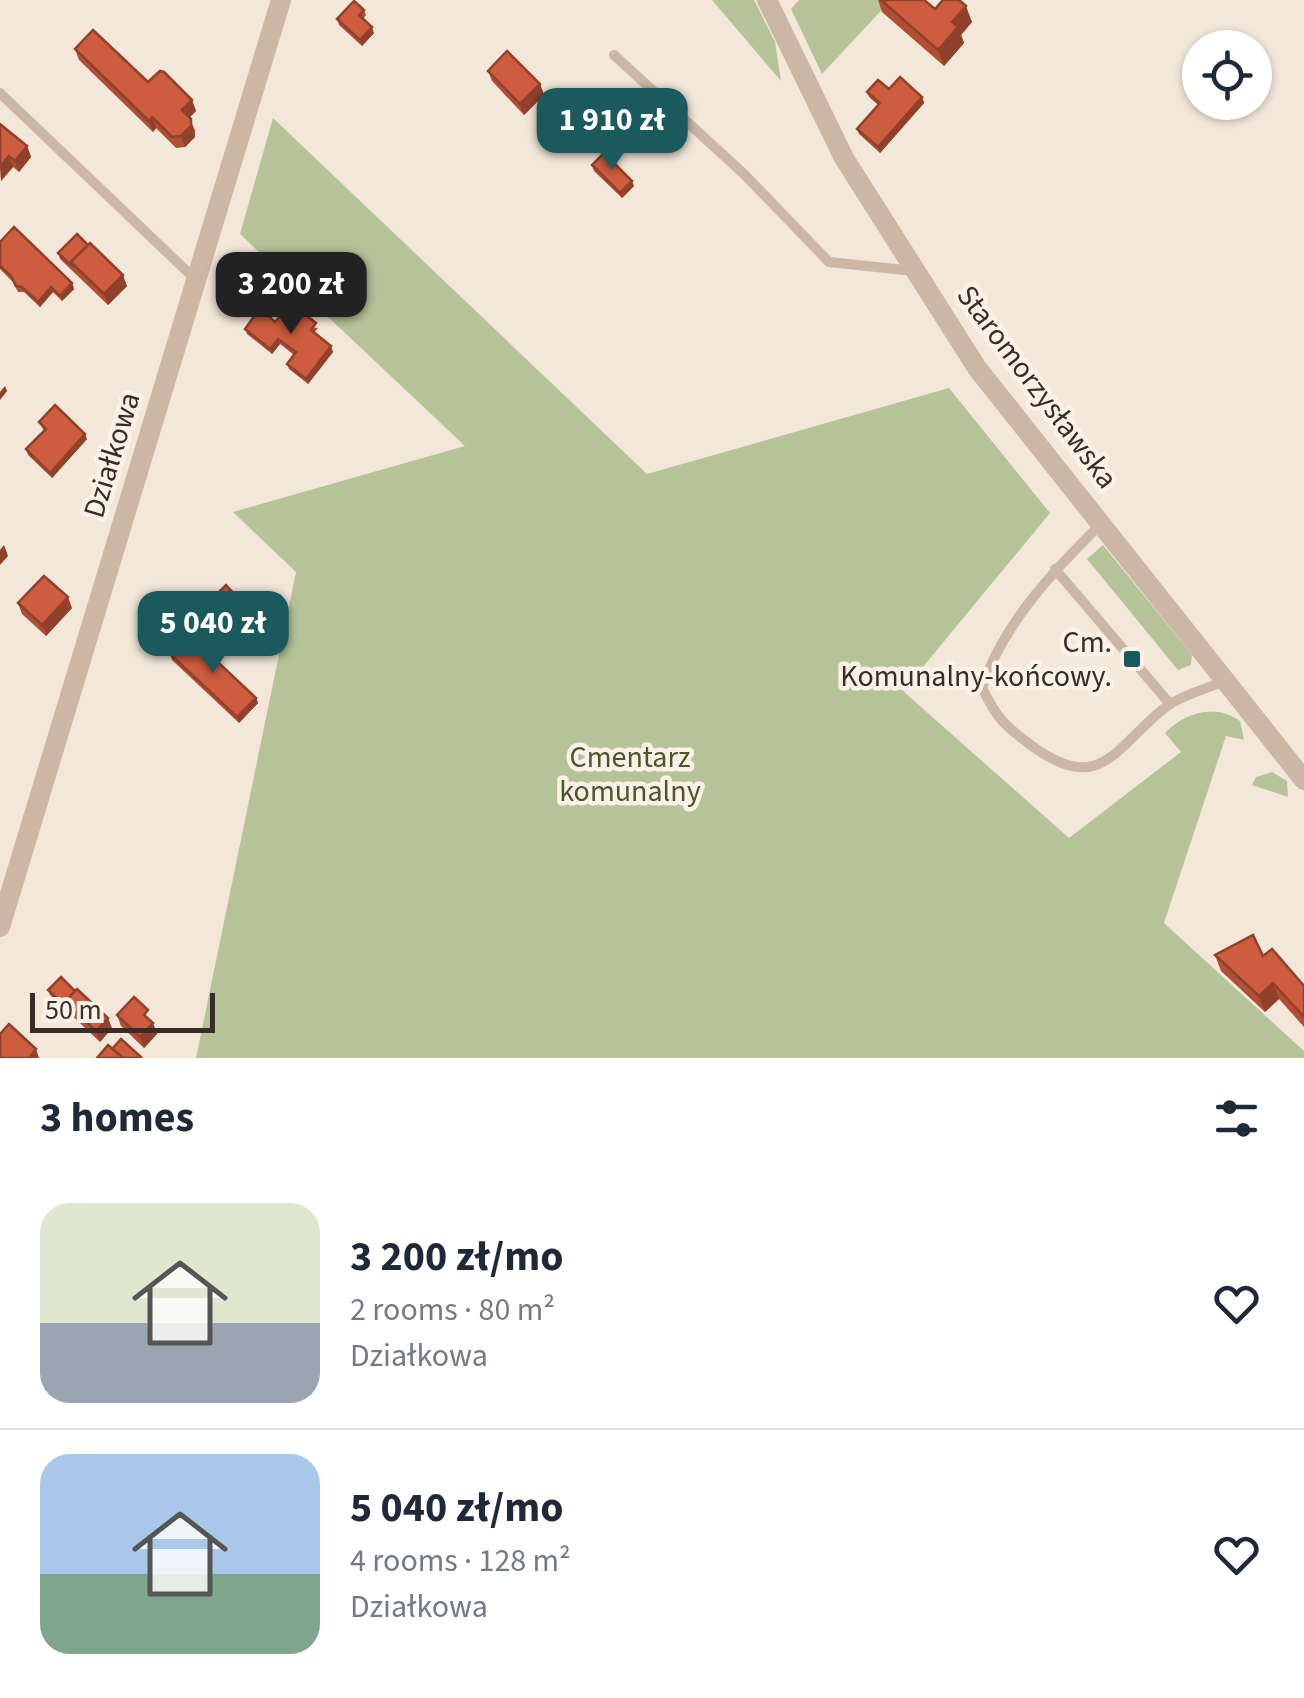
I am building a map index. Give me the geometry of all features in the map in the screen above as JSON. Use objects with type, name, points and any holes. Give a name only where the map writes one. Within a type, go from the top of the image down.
[{"type":"street","name":"Działkowa","points":[[0,927],[281,0]]},
{"type":"street","name":"Staromorzysławska","points":[[767,0],[844,158],[977,368],[1304,780]]},
{"type":"lane","points":[[614,55],[744,174],[829,262],[916,272]]},
{"type":"lane","points":[[0,93],[196,280]]},
{"type":"lane","points":[[1101,524],[1055,569],[993,657],[982,688],[999,721],[1056,764],[1085,770],[1113,757],[1170,704],[1225,680]]},
{"type":"lane","points":[[1055,569],[1170,704]]},
{"type":"green space","points":[[712,0],[754,0],[775,42],[781,81]]},
{"type":"green space","points":[[799,0],[891,0],[822,74],[791,9]]},
{"type":"green space","name":"Cmentarz komunalny","points":[[273,118],[647,474],[949,388],[1050,513],[903,691],[1069,838],[1181,752],[1165,733],[1173,726],[1210,712],[1240,721],[1244,740],[1226,736],[1164,923],[1304,1051],[1304,1058],[196,1058],[296,572],[233,512],[465,446],[240,234]]},
{"type":"green space","points":[[1103,545],[1192,655],[1191,665],[1178,670],[1087,559]]},
{"type":"green space","points":[[1272,772],[1287,781],[1288,797],[1252,785],[1256,777]]},
{"type":"building","points":[[881,0],[924,0],[935,9],[943,0],[959,0],[966,6],[952,22],[958,27],[938,50]]},
{"type":"building","points":[[354,1],[364,10],[359,15],[372,27],[360,40],[337,19]]},
{"type":"building","points":[[93,30],[148,82],[164,72],[192,100],[182,110],[191,119],[191,126],[181,136],[172,137],[152,117],[149,121],[75,49]]},
{"type":"building","points":[[507,51],[540,84],[520,104],[488,71]]},
{"type":"building","points":[[900,77],[922,97],[878,147],[857,129],[880,103],[867,92],[878,80],[889,89]]},
{"type":"building","points":[[0,124],[27,146],[15,161],[9,156],[0,167]]},
{"type":"building","points":[[604,153],[632,181],[620,193],[592,165]]},
{"type":"building","points":[[14,227],[72,283],[60,296],[51,287],[38,302],[16,286],[0,266],[0,242]]},
{"type":"building","points":[[77,234],[88,245],[71,262],[73,267],[58,253]]},
{"type":"building","points":[[90,243],[123,275],[104,294],[71,262]]},
{"type":"building","points":[[291,303],[316,323],[311,330],[331,346],[306,379],[287,364],[296,352],[278,339],[270,349],[245,329],[260,308],[275,322]]},
{"type":"building","points":[[55,405],[85,434],[50,473],[26,449],[46,429],[39,422]]},
{"type":"building","points":[[44,576],[68,597],[42,625],[18,603]]},
{"type":"building","points":[[226,585],[237,597],[223,612],[211,600]]},
{"type":"building","points":[[189,635],[256,698],[237,717],[170,654]]},
{"type":"building","points":[[1253,935],[1263,956],[1272,949],[1304,986],[1304,1017],[1273,983],[1259,996],[1215,955]]},
{"type":"building","points":[[61,977],[75,991],[65,1002],[66,1007],[48,990]]},
{"type":"building","points":[[77,989],[108,1018],[96,1031],[65,1002]]},
{"type":"building","points":[[134,997],[148,1010],[144,1015],[153,1023],[140,1037],[117,1015]]},
{"type":"building","points":[[9,1024],[36,1049],[29,1058],[0,1058],[0,1034]]},
{"type":"building","points":[[121,1039],[141,1057],[123,1058],[112,1049]]},
{"type":"building","points":[[108,1045],[123,1058],[97,1058]]},
{"type":"place","name":"Cm. Komunalny-końcowy.","points":[[1132,659]]}]
